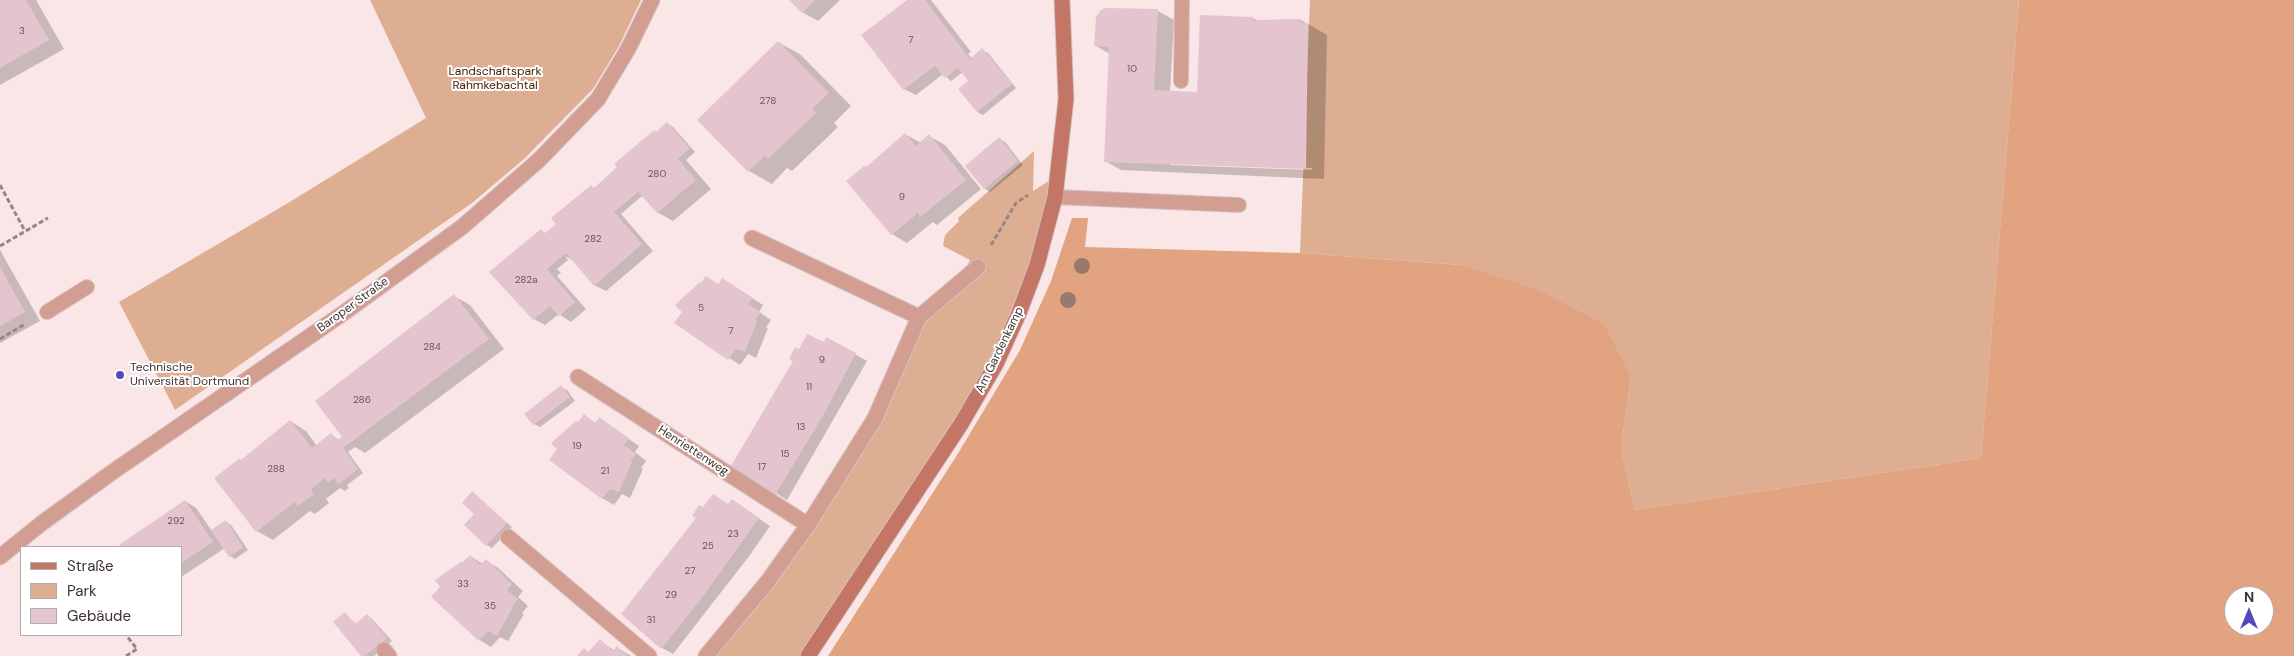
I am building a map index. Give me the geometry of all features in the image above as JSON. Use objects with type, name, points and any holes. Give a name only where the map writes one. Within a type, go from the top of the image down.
[{"type":"street","name":"Baroper Straße","points":[[0,557],[42,523],[111,473],[329,323],[462,226],[539,160],[598,98],[628,49],[652,0]]},
{"type":"street","name":"Am Gardenkamp","points":[[808,656],[961,424],[996,364],[1019,313],[1036,265],[1055,197],[1066,99],[1062,0]]},
{"type":"street","points":[[752,238],[919,318]]},
{"type":"street","points":[[706,656],[768,581],[808,525],[874,418],[919,318],[978,266]]},
{"type":"street","name":"Henriettenweg","points":[[578,377],[808,525]]},
{"type":"street","points":[[508,537],[649,656]]},
{"type":"lane","points":[[1181,81],[1182,0]]},
{"type":"lane","points":[[1055,197],[1239,204]]},
{"type":"lane","points":[[47,312],[88,287]]},
{"type":"path","points":[[978,266],[1016,203],[1058,175]]},
{"type":"path","points":[[0,185],[24,231]]},
{"type":"path","points":[[0,246],[48,218]]},
{"type":"path","points":[[126,656],[137,649],[127,636]]},
{"type":"green space","name":"Landschaftspark Rahmkebachtal","points":[[370,0],[641,0],[619,46],[593,89],[524,159],[472,203],[175,410],[119,302],[288,203],[426,118]]},
{"type":"green space","points":[[1310,0],[2019,0],[1981,458],[1635,510],[1621,448],[1631,377],[1462,265],[1300,253]]},
{"type":"green space","points":[[1034,151],[1033,191],[1058,175],[1055,197],[996,364],[808,656],[706,656],[875,418],[919,317],[961,279],[970,260],[943,246],[945,235],[959,221],[958,218]]},
{"type":"shaded area","points":[[2019,0],[2294,0],[2294,656],[828,656],[957,455],[1020,350],[1051,281],[1072,218],[1088,218],[1085,247],[1300,253],[1462,265],[1538,290],[1604,324],[1631,377],[1621,448],[1635,510],[1981,458]]},
{"type":"building","points":[[0,0],[26,0],[49,40],[0,68]]},
{"type":"building","points":[[789,0],[815,0],[802,13]]},
{"type":"building","points":[[907,0],[925,0],[970,59],[982,48],[1012,84],[977,112],[958,89],[968,81],[958,68],[945,78],[935,66],[903,90],[861,35]]},
{"type":"building","points":[[1106,8],[1158,9],[1154,90],[1197,92],[1200,15],[1253,17],[1253,20],[1301,19],[1301,23],[1308,23],[1306,169],[1104,162],[1109,47],[1094,46],[1096,17],[1101,10]]},
{"type":"building","points":[[778,41],[829,93],[812,109],[816,113],[768,159],[765,155],[748,172],[697,120]]},
{"type":"building","points":[[667,122],[690,148],[678,159],[696,180],[657,213],[638,192],[614,212],[642,244],[594,286],[566,253],[547,269],[575,302],[559,316],[550,306],[533,320],[489,272],[541,229],[545,233],[556,224],[551,218],[591,185],[594,188],[617,167],[614,164],[654,130],[656,132]]},
{"type":"building","points":[[905,133],[916,146],[929,134],[966,180],[920,217],[918,213],[891,235],[846,181],[864,166],[866,167]]},
{"type":"building","points":[[999,137],[1018,161],[984,189],[965,166]]},
{"type":"building","points":[[0,267],[25,312],[0,326]]},
{"type":"building","points":[[706,276],[718,284],[722,278],[753,298],[748,304],[761,312],[755,320],[757,321],[745,352],[736,349],[728,360],[674,323],[682,312],[675,305],[701,283]]},
{"type":"building","points":[[454,294],[489,339],[343,448],[358,469],[339,484],[334,478],[328,483],[325,478],[311,489],[314,494],[298,506],[295,502],[256,532],[214,478],[240,458],[241,460],[290,420],[312,448],[331,433],[337,440],[342,437],[315,401]]},
{"type":"building","points":[[807,334],[824,342],[826,337],[856,353],[824,414],[775,495],[731,466],[793,361],[789,359],[795,347],[799,349]]},
{"type":"building","points":[[561,385],[570,397],[533,425],[524,414]]},
{"type":"building","points":[[584,414],[595,423],[599,417],[629,438],[624,445],[636,454],[630,461],[632,462],[619,492],[610,489],[602,499],[549,460],[557,449],[551,443],[576,421],[578,422]]},
{"type":"building","points":[[472,491],[507,523],[486,546],[464,525],[474,514],[462,503]]},
{"type":"building","points":[[713,494],[728,504],[732,499],[759,518],[701,599],[661,649],[621,614],[696,518],[692,516],[699,505],[703,507]]},
{"type":"building","points":[[185,500],[213,542],[182,562],[182,546],[119,545]]},
{"type":"building","points":[[226,520],[243,547],[229,557],[211,530]]},
{"type":"building","points":[[470,555],[480,565],[486,559],[512,584],[507,590],[518,599],[512,606],[497,636],[488,631],[479,641],[431,597],[440,587],[435,580],[463,562]]},
{"type":"building","points":[[345,612],[355,624],[367,614],[387,638],[365,656],[361,656],[333,622]]},
{"type":"building","points":[[600,639],[613,651],[617,646],[627,656],[577,656],[584,648],[588,652]]},
{"type":"place","name":"Technische Universität Dortmund","points":[[120,375]]}]
